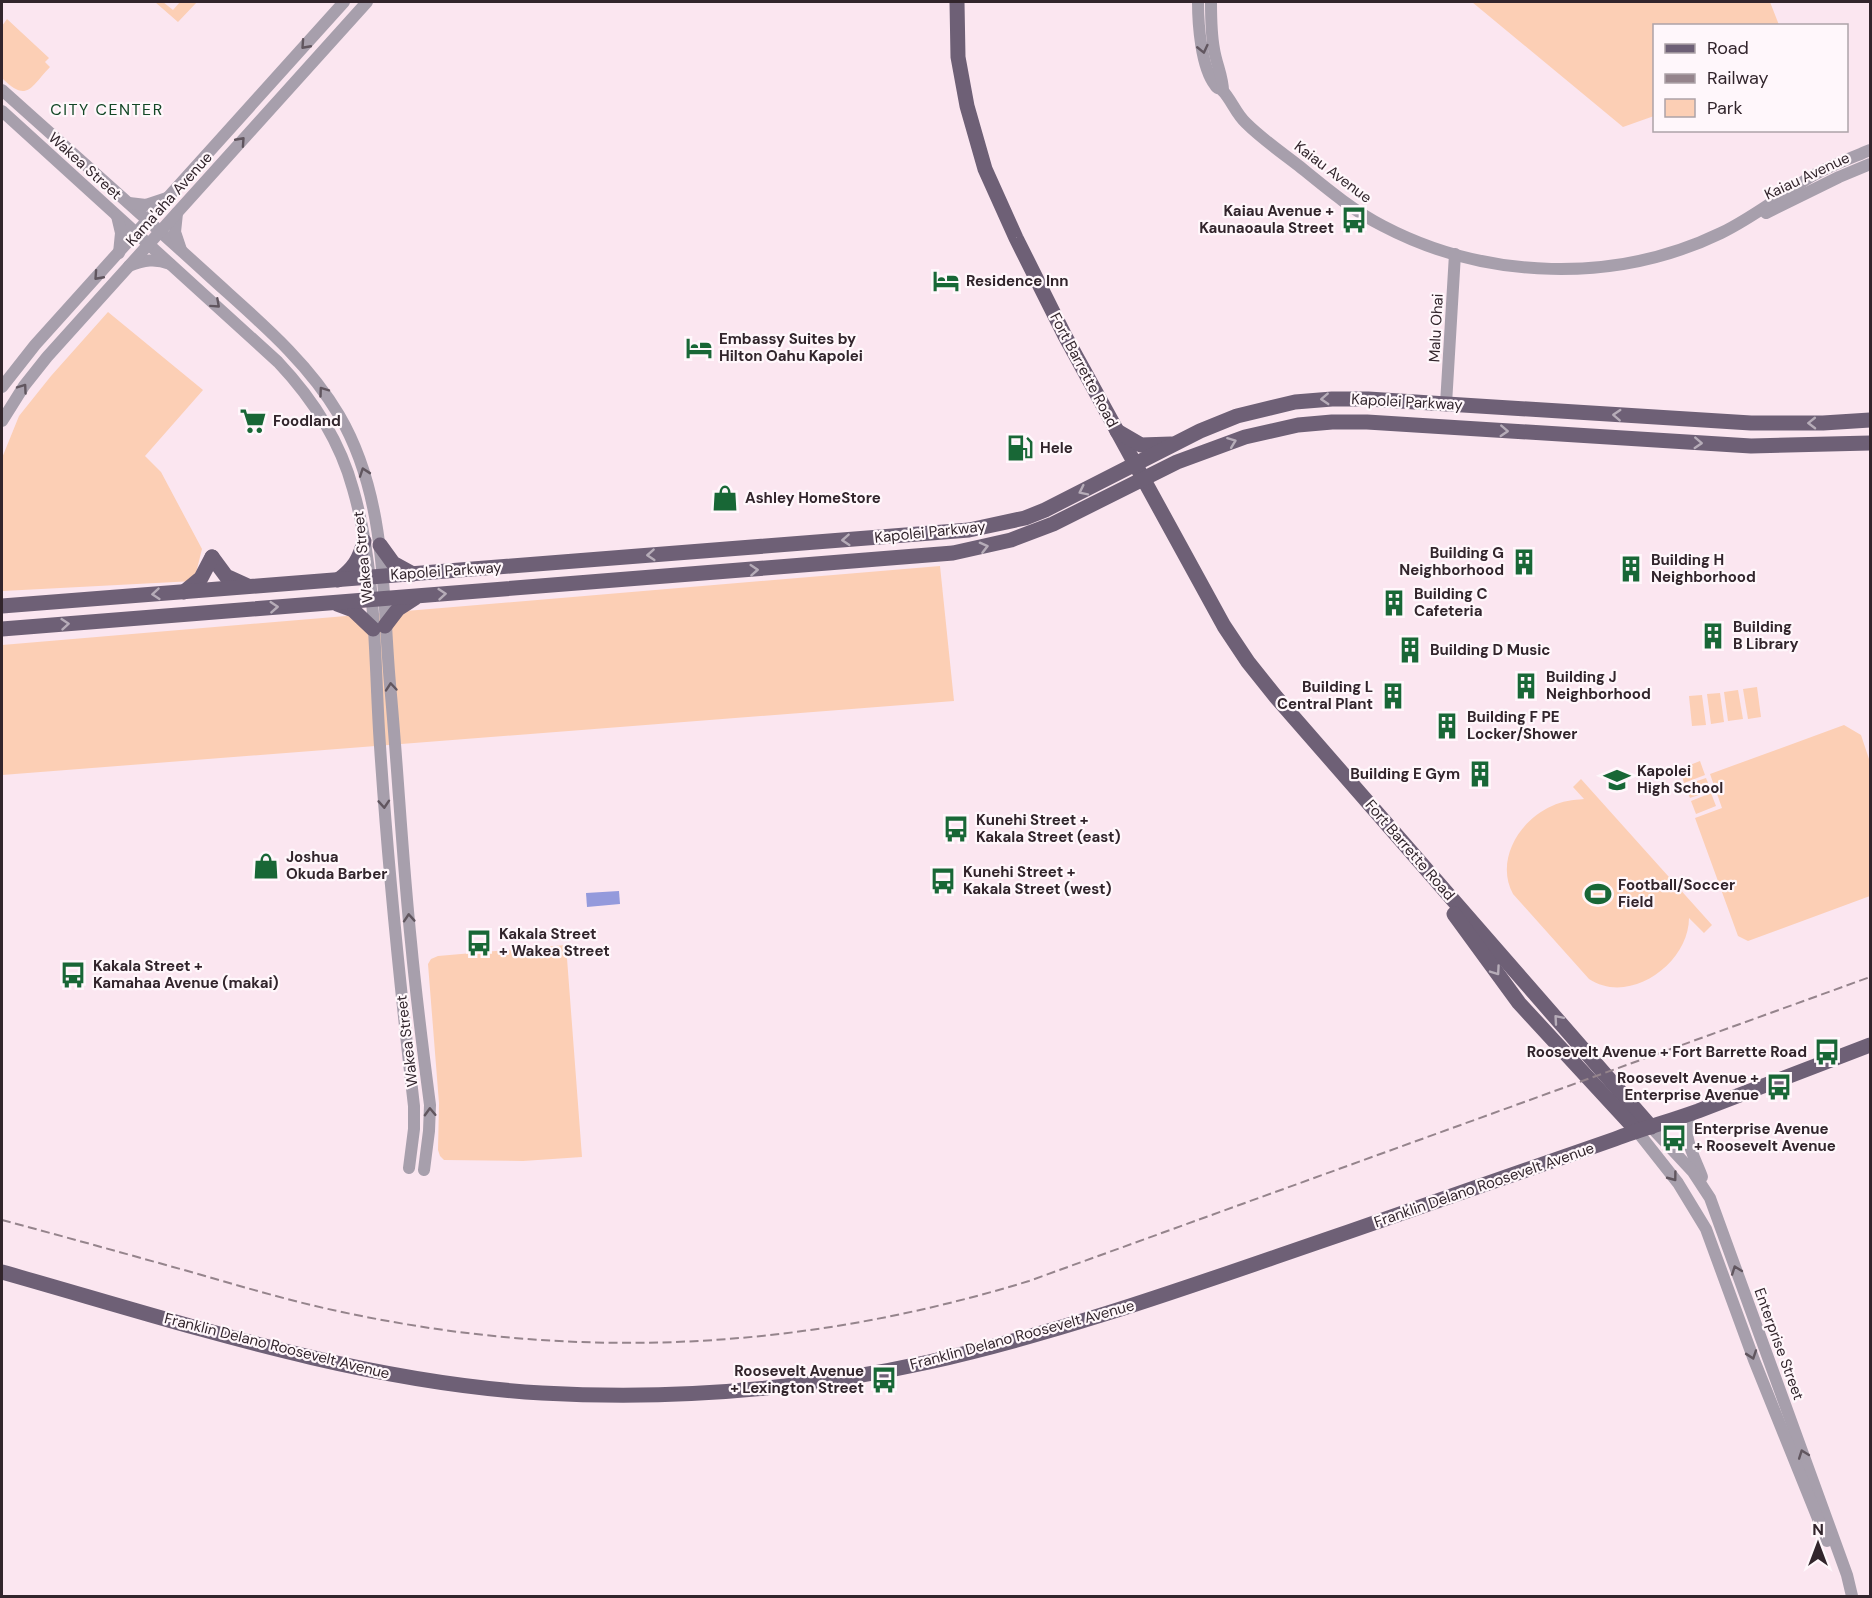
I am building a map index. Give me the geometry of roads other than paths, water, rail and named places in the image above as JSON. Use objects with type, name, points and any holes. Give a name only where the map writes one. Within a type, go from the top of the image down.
[{"type":"main road","name":"Fort Barrette Road","points":[[957,2],[958,57],[967,106],[985,169],[1016,238],[1142,480],[1171,527],[1224,626],[1276,698],[1644,1129]]},
{"type":"main road","name":"Kapolei Parkway","points":[[2,606],[969,530],[1025,518],[1200,431],[1238,416],[1295,402],[1350,399],[1751,423],[1823,423],[1870,420]]},
{"type":"main road","points":[[1445,427],[1446,404]]},
{"type":"main road","name":"Kapolei Parkway","points":[[3,630],[953,553],[1011,540],[1047,526],[1177,462],[1245,437],[1298,425],[1349,422],[1750,446],[1824,446],[1870,443]]},
{"type":"main road","points":[[1117,431],[1141,445],[1176,443]]},
{"type":"main road","points":[[1171,527],[1160,487],[1177,462]]},
{"type":"main road","name":"Fort Barrette Road","points":[[1142,480],[1144,495],[1208,617],[1251,680],[1290,728],[1452,911],[1519,1003],[1616,1108],[1644,1129]]},
{"type":"main road","points":[[338,580],[355,566],[364,541]]},
{"type":"main road","points":[[380,545],[393,563],[413,574]]},
{"type":"main road","points":[[184,592],[201,578],[212,557],[226,576],[249,587]]},
{"type":"main road","points":[[214,590],[216,612]]},
{"type":"main road","points":[[334,603],[353,610],[379,629],[398,609],[417,596]]},
{"type":"main road","name":"Franklin Delano Roosevelt Avenue","points":[[2,1272],[298,1354],[407,1377],[540,1393],[631,1395],[716,1392],[824,1381],[955,1356],[1150,1299],[1694,1112],[1870,1045]]},
{"type":"main road","points":[[1614,1139],[1619,1129],[1616,1108]]},
{"type":"street","name":"Kama'aha Avenue","points":[[2,387],[19,364],[344,2]]},
{"type":"street","name":"Kama'aha Avenue","points":[[2,422],[28,380],[367,2]]},
{"type":"street","name":"Kaiau Avenue","points":[[1198,2],[1199,30],[1204,58],[1215,86],[1222,91],[1253,130],[1348,206],[1402,235],[1480,261],[1521,267],[1564,269],[1609,266],[1654,257],[1718,235],[1756,215],[1767,205],[1822,170],[1870,150]]},
{"type":"street","name":"Kaiau Avenue","points":[[1211,2],[1212,38],[1223,83],[1222,91]]},
{"type":"street","name":"Wakea Street","points":[[2,90],[182,251],[289,351],[329,399],[352,441],[374,506],[380,545],[375,577]]},
{"type":"street","name":"Wakea Street","points":[[2,111],[278,362],[304,392],[331,434],[346,468],[375,577],[377,599],[380,746],[395,941],[414,1106],[414,1129],[409,1168]]},
{"type":"street","name":"Kaiau Avenue","points":[[1756,215],[1771,212],[1839,177],[1870,164]]},
{"type":"street","points":[[128,203],[146,205],[168,198]]},
{"type":"street","points":[[177,213],[175,232],[182,251]]},
{"type":"street","points":[[116,215],[121,233],[119,253]]},
{"type":"street","name":"Malu Ohai","points":[[1446,404],[1455,254]]},
{"type":"street","points":[[128,267],[150,259],[161,260],[173,265]]},
{"type":"street","name":"Wakea Street","points":[[379,629],[396,744],[411,940],[430,1105],[424,1170]]},
{"type":"street","points":[[1694,1112],[1687,1121],[1687,1135],[1712,1206]]},
{"type":"street","name":"Enterprise Street","points":[[1644,1129],[1694,1172],[1705,1189],[1847,1575],[1851,1592]]},
{"type":"street","name":"Enterprise Street","points":[[1644,1129],[1706,1229],[1791,1454],[1841,1576],[1851,1592]]},
{"type":"water","points":[[619,891],[620,904],[587,907],[586,893]]},
{"type":"railway","points":[[2,1220],[302,1303],[429,1328],[516,1338],[602,1343],[687,1342],[773,1335],[858,1322],[943,1304],[1029,1281],[1870,977]]},
{"type":"place","name":"Kaiau Avenue + Kaunaoaula Street","points":[[1354,220]]},
{"type":"place","name":"Residence Inn","points":[[946,281]]},
{"type":"place","name":"Embassy Suites by Hilton Oahu Kapolei","points":[[699,348]]},
{"type":"place","name":"Foodland","points":[[253,421]]},
{"type":"place","name":"Hele","points":[[1020,448]]},
{"type":"place","name":"Ashley HomeStore","points":[[725,498]]},
{"type":"place","name":"Building G Neighborhood","points":[[1524,562]]},
{"type":"place","name":"Building H Neighborhood","points":[[1631,569]]},
{"type":"place","name":"Building C Cafeteria","points":[[1394,603]]},
{"type":"place","name":"Building B Library","points":[[1713,636]]},
{"type":"place","name":"Building D Music","points":[[1410,650]]},
{"type":"place","name":"Building J Neighborhood","points":[[1526,686]]},
{"type":"place","name":"Building L Central Plant","points":[[1393,696]]},
{"type":"place","name":"Building F PE Locker/Shower","points":[[1447,726]]},
{"type":"place","name":"Building E Gym","points":[[1480,774]]},
{"type":"place","name":"Kapolei High School","points":[[1617,780]]},
{"type":"place","name":"Kunehi Street + Kakala Street (east)","points":[[956,829]]},
{"type":"place","name":"Joshua Okuda Barber","points":[[266,866]]},
{"type":"place","name":"Kunehi Street + Kakala Street (west)","points":[[943,881]]},
{"type":"place","name":"Football/Soccer Field","points":[[1598,894]]},
{"type":"place","name":"Kakala Street + Wakea Street","points":[[479,943]]},
{"type":"place","name":"Kakala Street + Kamahaa Avenue (makai)","points":[[73,975]]},
{"type":"place","name":"Roosevelt Avenue + Fort Barrette Road","points":[[1827,1052]]},
{"type":"place","name":"Roosevelt Avenue + Enterprise Avenue","points":[[1779,1087]]},
{"type":"place","name":"Enterprise Avenue + Roosevelt Avenue","points":[[1674,1138]]},
{"type":"place","name":"Roosevelt Avenue + Lexington Street","points":[[884,1380]]},
{"type":"district","name":"CITY CENTER","points":[[107,109]]}]
